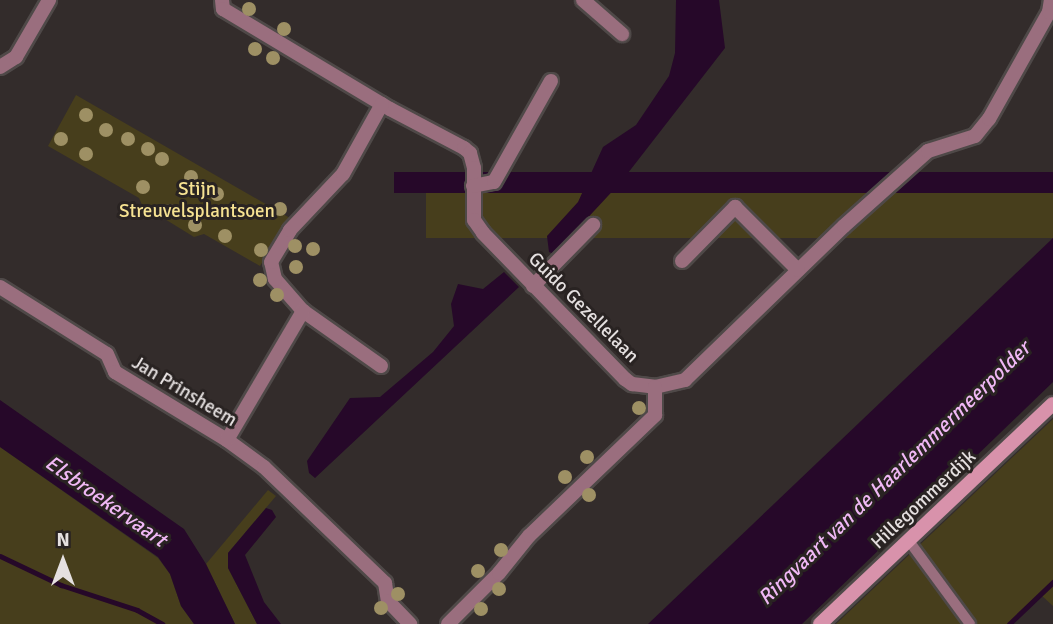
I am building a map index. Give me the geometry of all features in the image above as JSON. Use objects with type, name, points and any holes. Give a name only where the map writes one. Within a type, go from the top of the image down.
[{"type":"street","points":[[0,67],[16,57],[49,0]]},
{"type":"street","name":"Guido Gezellelaan","points":[[222,0],[223,9],[470,153],[474,168],[474,220],[533,286],[625,379],[632,384],[655,387]]},
{"type":"street","points":[[583,0],[622,34]]},
{"type":"street","points":[[448,624],[499,573],[539,526],[655,415],[655,387],[685,380],[798,270],[928,151],[975,136],[989,119],[1049,12],[1051,0]]},
{"type":"street","points":[[473,186],[494,182],[551,81]]},
{"type":"street","points":[[381,366],[303,311],[275,279],[271,262],[290,230],[343,174],[382,104]]},
{"type":"street","points":[[682,261],[735,207],[798,270]]},
{"type":"street","points":[[533,286],[593,225]]},
{"type":"street","name":"Jan Prinsheem","points":[[0,287],[107,354],[115,372],[227,440],[264,467],[311,509],[385,583],[388,601],[410,624]]},
{"type":"street","points":[[227,440],[303,311]]},
{"type":"street","name":"Hillegommerdijk","points":[[820,624],[1053,404]]},
{"type":"lane","points":[[909,541],[970,624]]},
{"type":"green space","name":"Stijn Streuvelsplantsoen","points":[[76,95],[290,218],[260,266],[204,234],[194,237],[142,205],[139,198],[48,146]]},
{"type":"green space","points":[[426,193],[1053,193],[1053,238],[426,238]]},
{"type":"green space","points":[[1053,419],[1053,606],[1040,594],[1009,624],[836,624]]},
{"type":"green space","points":[[0,447],[158,558],[170,574],[181,606],[194,624],[0,624]]},
{"type":"green space","points":[[268,490],[276,496],[228,553],[228,568],[257,624],[235,624],[206,564]]},
{"type":"water","points":[[676,0],[719,0],[725,48],[621,182],[554,254],[549,252],[547,236],[578,202],[603,147],[636,125],[669,76],[675,53]]},
{"type":"water","points":[[394,172],[1053,172],[1053,193],[394,193]]},
{"type":"water","name":"Ringvaart van de Haarlemmermeerpolder","points":[[1053,238],[1053,382],[802,624],[648,624]]},
{"type":"water","points":[[504,272],[519,287],[315,478],[309,473],[307,461],[350,398],[380,397],[433,352],[454,326],[451,304],[458,284],[483,289]]},
{"type":"water","name":"Elsbroekervaart","points":[[0,400],[184,529],[206,564],[235,624],[194,624],[181,606],[170,574],[158,557],[0,447]]},
{"type":"water","points":[[266,508],[272,510],[276,517],[245,555],[264,602],[281,624],[257,624],[228,568],[228,553]]},
{"type":"waterway","points":[[0,556],[61,585],[137,610],[162,624]]},
{"type":"waterway","points":[[1009,624],[1053,582]]}]
